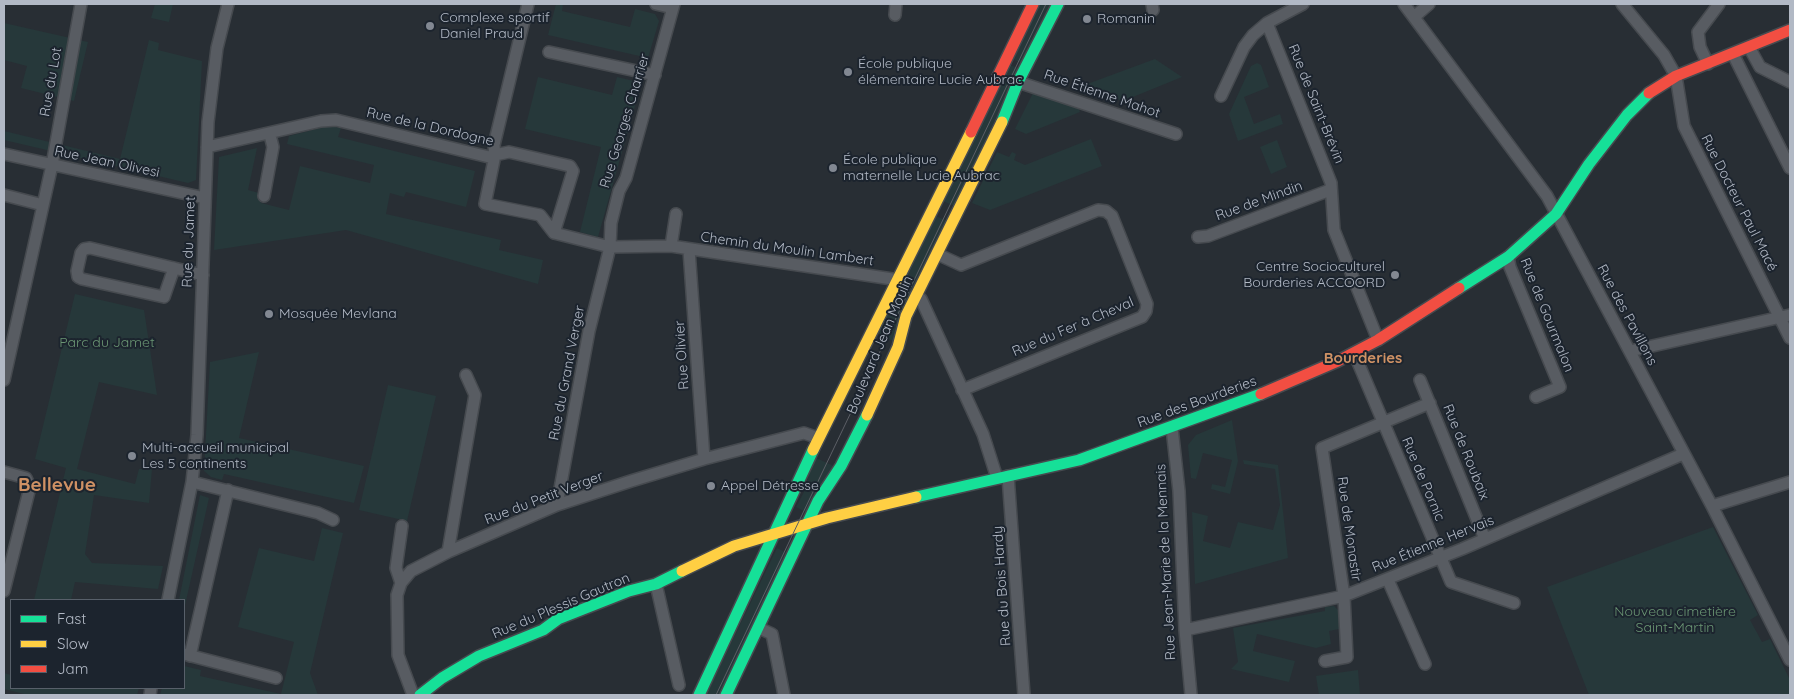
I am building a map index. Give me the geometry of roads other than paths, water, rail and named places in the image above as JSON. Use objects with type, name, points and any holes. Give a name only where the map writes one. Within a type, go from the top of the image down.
[{"type":"street","name":"Rue du Lot","points":[[4,380],[52,165],[81,4]]},
{"type":"street","name":"Rue du Jamet","points":[[168,599],[192,482],[202,354],[205,198],[211,82],[228,4]]},
{"type":"street","points":[[528,4],[494,145],[495,155],[509,152],[570,166],[572,171],[554,233],[610,247]]},
{"type":"street","points":[[656,4],[674,6]]},
{"type":"street","name":"Boulevard Jean Moulin","points":[[700,695],[818,438],[871,331],[899,280],[1033,4]]},
{"type":"street","name":"Boulevard Jean Moulin","points":[[726,695],[818,501],[841,466],[879,390],[898,347],[906,316],[1008,111],[1018,82],[1058,4]]},
{"type":"street","points":[[1221,96],[1244,46],[1267,23],[1302,4]]},
{"type":"street","name":"Rue des Pavillons","points":[[1404,4],[1547,196],[1712,506],[1790,660]]},
{"type":"street","points":[[1414,17],[1429,4]]},
{"type":"street","points":[[1622,4],[1664,56],[1676,76]]},
{"type":"street","points":[[1708,64],[1700,47],[1698,32],[1718,4]]},
{"type":"street","name":"Rue Georges Charrier","points":[[610,247],[611,223],[619,191],[626,178],[674,6]]},
{"type":"street","name":"Rue de Saint-Brévin","points":[[1267,23],[1331,183],[1334,230],[1378,340]]},
{"type":"street","name":"Rue des Bourderies","points":[[775,533],[807,523],[1079,460],[1172,428],[1301,378],[1354,353],[1378,340],[1508,257],[1556,214],[1589,164],[1628,115],[1650,92],[1676,76],[1790,30]]},
{"type":"street","points":[[1749,47],[1760,66],[1790,82]]},
{"type":"street","points":[[549,52],[655,76]]},
{"type":"street","points":[[1734,54],[1790,168]]},
{"type":"street","name":"Rue Docteur Paul Macé","points":[[1676,76],[1684,126],[1785,316],[1790,338]]},
{"type":"street","name":"Rue Étienne Mahot","points":[[1018,82],[1176,134]]},
{"type":"street","name":"Rue de la Dordogne","points":[[207,148],[321,121],[336,120],[489,157],[495,155],[485,204],[540,216],[554,233]]},
{"type":"street","points":[[264,196],[273,147],[270,134]]},
{"type":"street","name":"Rue Jean Olivesi","points":[[4,154],[205,198]]},
{"type":"street","name":"Rue de Mindin","points":[[1198,237],[1208,236],[1330,190]]},
{"type":"street","points":[[4,195],[43,205]]},
{"type":"street","name":"Rue du Fer à Cheval","points":[[936,254],[961,265],[1098,210],[1106,211],[1112,216],[1147,304],[1146,311],[1142,317],[962,390]]},
{"type":"street","points":[[671,246],[676,214]]},
{"type":"street","name":"Chemin du Moulin Lambert","points":[[610,247],[671,246],[899,280]]},
{"type":"street","name":"Rue du Grand Verger","points":[[557,505],[589,331],[610,247]]},
{"type":"street","points":[[174,268],[164,297],[82,279],[78,277],[77,271],[81,253],[84,249],[90,248],[174,268],[203,275]]},
{"type":"street","name":"Rue Olivier","points":[[689,250],[704,458]]},
{"type":"street","name":"Rue de Gourmalon","points":[[1508,257],[1510,267],[1560,387],[1536,397]]},
{"type":"street","name":"Rue du Bois Hardy","points":[[916,295],[921,299],[1003,477],[1024,695]]},
{"type":"street","points":[[1630,351],[1785,316]]},
{"type":"street","name":"Rue de Pornic","points":[[1354,353],[1451,582],[1514,604]]},
{"type":"street","points":[[448,552],[475,395],[466,375]]},
{"type":"street","name":"Rue de Roubaix","points":[[1420,380],[1485,539]]},
{"type":"street","name":"Rue de Roubaix","points":[[1383,422],[1430,403]]},
{"type":"street","name":"Rue de Monastir","points":[[1325,662],[1347,657],[1344,596],[1322,448],[1383,422]]},
{"type":"street","name":"Rue Jean-Marie de la Mennais","points":[[1172,428],[1179,491],[1185,630],[1191,695]]},
{"type":"street","name":"Rue du Petit Verger","points":[[401,583],[411,571],[448,552],[557,505],[704,458],[804,433],[818,438]]},
{"type":"street","name":"Rue Étienne Hervais","points":[[1185,630],[1344,596],[1388,580],[1683,454]]},
{"type":"street","points":[[4,472],[26,478],[30,487],[4,591]]},
{"type":"street","points":[[192,482],[318,513],[333,520]]},
{"type":"street","points":[[1712,506],[1790,482]]},
{"type":"street","points":[[228,490],[187,655],[276,678]]},
{"type":"street","points":[[402,526],[396,568],[401,583],[397,595],[398,655],[413,695]]},
{"type":"street","name":"Rue du Plessis Gautron","points":[[420,695],[442,678],[479,656],[542,630],[567,616],[629,591],[656,584],[718,553],[775,533]]},
{"type":"street","points":[[1388,580],[1425,664]]},
{"type":"street","points":[[656,584],[679,685]]},
{"type":"street","points":[[759,628],[772,634],[784,695]]},
{"type":"tram line","points":[[716,695],[1046,4]]},
{"type":"place","name":"Romanin","points":[[1087,19]]},
{"type":"place","name":"Complexe sportif Daniel Praud","points":[[430,26]]},
{"type":"place","name":"École publique élémentaire Lucie Aubrac","points":[[848,72]]},
{"type":"place","name":"École publique maternelle Lucie Aubrac","points":[[833,168]]},
{"type":"place","name":"Centre Socioculturel Bourderies ACCOORD","points":[[1395,275]]},
{"type":"place","name":"Mosquée Mevlana","points":[[269,314]]},
{"type":"place","name":"Multi-accueil municipal Les 5 continents","points":[[132,456]]},
{"type":"place","name":"Appel Détresse","points":[[711,486]]},
{"type":"district","name":"Bourderies","points":[[1363,358]]},
{"type":"district","name":"Bellevue","points":[[57,485]]},
{"type":"park label","name":"Parc du Jamet","points":[[107,343]]},
{"type":"park label","name":"Nouveau cimetière Saint-Martin","points":[[1675,620]]}]
